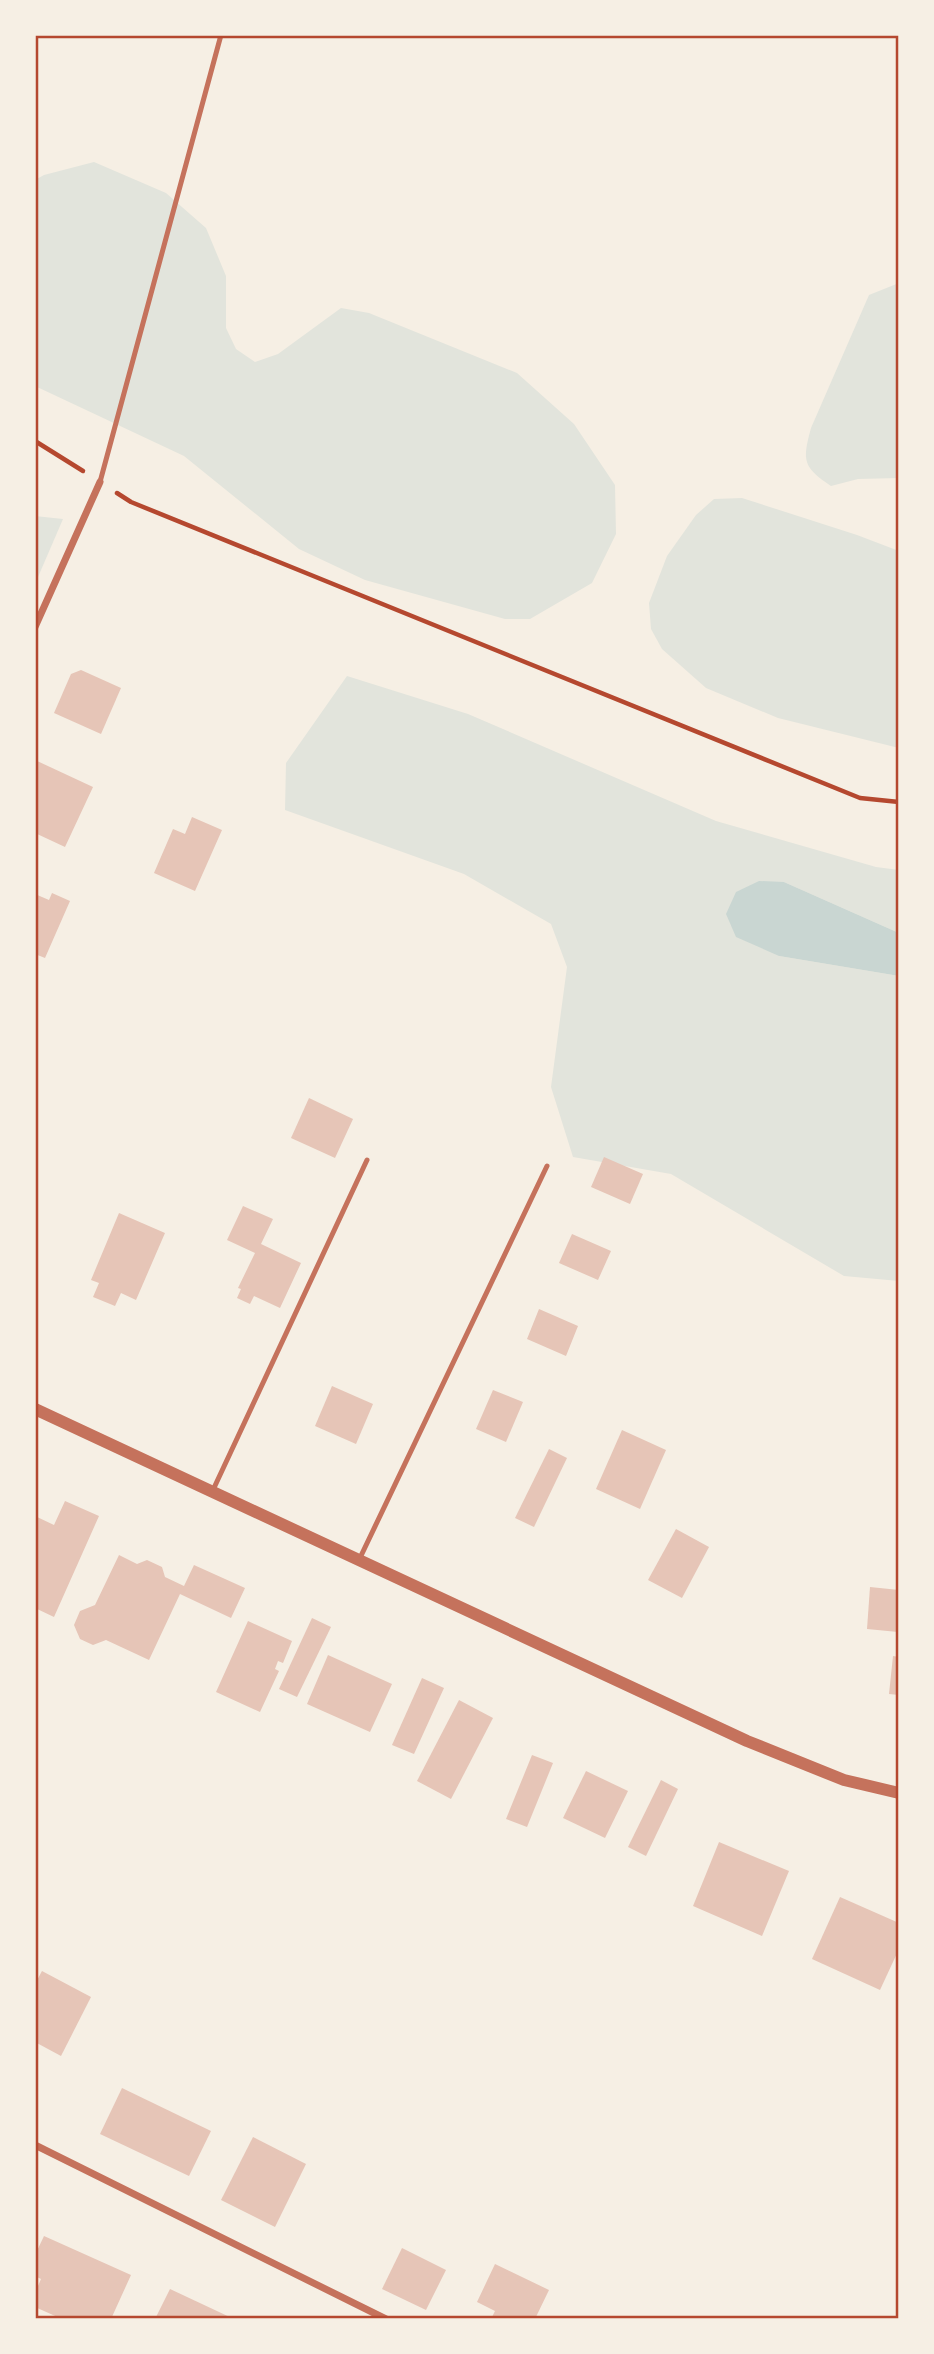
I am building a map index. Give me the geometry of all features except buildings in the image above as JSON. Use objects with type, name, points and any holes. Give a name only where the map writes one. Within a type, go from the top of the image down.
[{"type":"street","points":[[35,627],[100,482]]},
{"type":"street","points":[[35,1409],[747,1741],[845,1780],[899,1793]]},
{"type":"street","points":[[35,2145],[386,2319]]},
{"type":"lane","points":[[100,482],[221,35]]},
{"type":"lane","points":[[212,1491],[367,1160]]},
{"type":"lane","points":[[359,1560],[547,1166]]},
{"type":"path","points":[[35,441],[131,502],[860,798],[899,802]]},
{"type":"shaded area","points":[[94,162],[166,193],[206,228],[226,276],[226,328],[236,349],[255,362],[278,354],[341,308],[369,313],[517,373],[574,424],[615,485],[616,534],[592,583],[530,619],[505,619],[365,580],[299,549],[184,456],[35,386],[35,180],[44,175]]},
{"type":"shaded area","points":[[899,283],[899,478],[858,479],[831,486],[815,474],[807,462],[806,448],[811,428],[869,295]]},
{"type":"shaded area","points":[[742,498],[899,551],[899,748],[778,718],[706,688],[662,649],[651,629],[649,603],[667,556],[696,515],[714,499]]},
{"type":"shaded area","points":[[35,516],[63,519],[35,584]]},
{"type":"shaded area","points":[[347,676],[468,714],[716,821],[876,867],[899,870],[899,933],[784,882],[779,956],[899,976],[899,1281],[844,1276],[671,1174],[573,1157],[551,1087],[567,967],[551,924],[464,874],[285,810],[286,763]]},
{"type":"shaded area","points":[[759,881],[784,882],[899,933],[899,976],[779,956],[736,937],[726,914],[736,892]]}]
